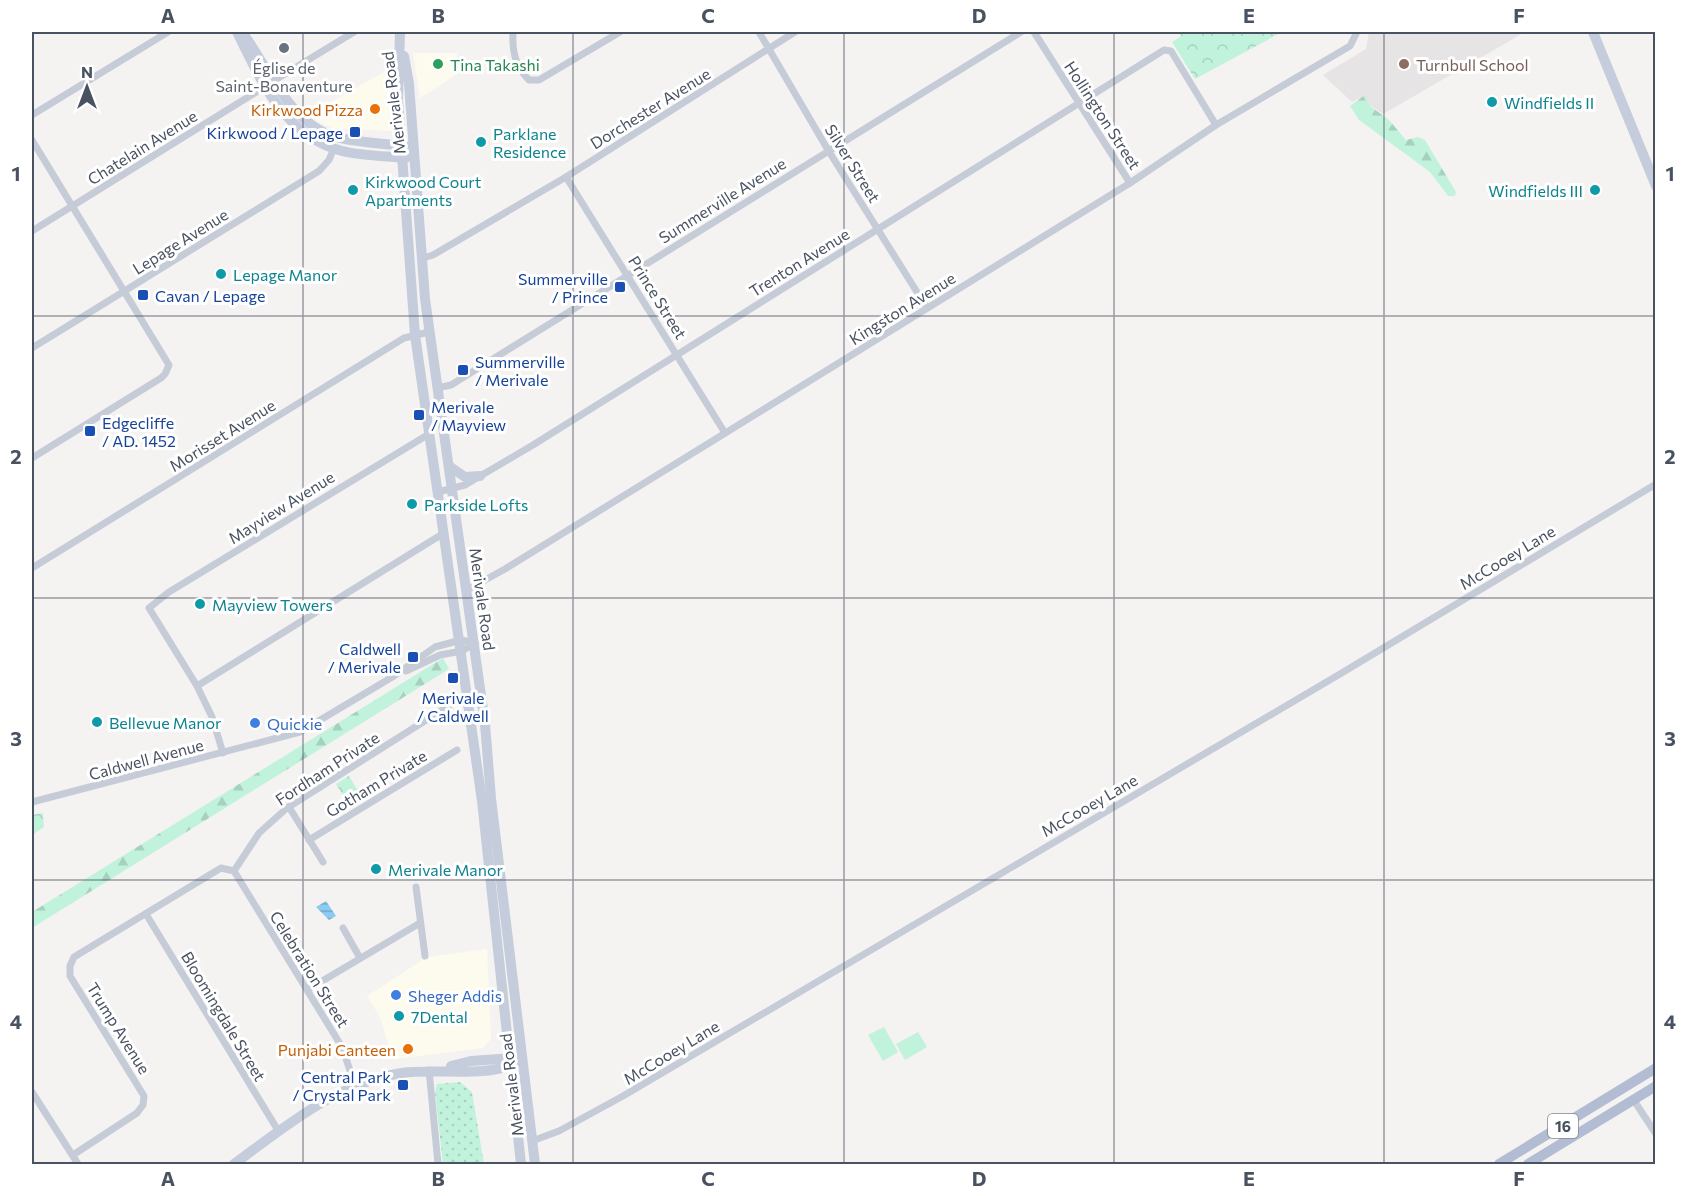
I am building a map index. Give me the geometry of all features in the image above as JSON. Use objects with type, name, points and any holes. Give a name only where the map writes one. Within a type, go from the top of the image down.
[{"type":"main road","points":[[237,32],[270,83],[315,128],[345,139],[414,147]]},
{"type":"main road","points":[[242,32],[295,127],[334,148],[416,159]]},
{"type":"main road","points":[[1593,32],[1656,186]]},
{"type":"main road","name":"Merivale Road","points":[[400,35],[398,82],[400,145],[415,335],[483,811],[521,1164]]},
{"type":"main road","name":"Merivale Road","points":[[400,35],[409,84],[429,332],[475,643],[535,1164]]},
{"type":"main road","points":[[415,335],[430,384],[437,388]]},
{"type":"main road","points":[[449,466],[465,477],[480,476]]},
{"type":"main road","points":[[234,1164],[318,1104],[356,1085],[398,1073],[434,1070],[472,1071],[523,1060]]},
{"type":"main road","name":"16","points":[[1499,1164],[1656,1068]]},
{"type":"main road","name":"16","points":[[1527,1164],[1656,1086]]},
{"type":"street","points":[[32,116],[168,32]]},
{"type":"street","name":"Chatelain Avenue","points":[[32,231],[354,32]]},
{"type":"street","points":[[513,32],[512,49],[518,65],[529,80],[539,80],[620,32]]},
{"type":"street","name":"Silver Street","points":[[759,32],[828,150],[927,308]]},
{"type":"street","name":"Dorchester Avenue","points":[[423,258],[433,255],[567,177],[795,32]]},
{"type":"street","name":"Summerville Avenue","points":[[437,388],[451,385],[1022,32]]},
{"type":"street","name":"Hollington Street","points":[[1034,32],[1078,105],[1130,183]]},
{"type":"street","name":"Kingston Avenue","points":[[467,590],[1130,183],[1216,125],[1350,46],[1357,32]]},
{"type":"street","name":"Trenton Avenue","points":[[438,492],[452,489],[480,476],[1164,50],[1171,51],[1216,125]]},
{"type":"street","points":[[32,140],[168,360],[168,370],[161,378],[32,458]]},
{"type":"street","name":"Lepage Avenue","points":[[32,348],[319,171],[329,160],[334,148]]},
{"type":"street","name":"Prince Street","points":[[567,177],[725,433]]},
{"type":"street","name":"Morisset Avenue","points":[[32,568],[235,445],[375,355],[404,338],[429,332]]},
{"type":"street","name":"Mayview Avenue","points":[[197,686],[149,608],[169,592],[429,434]]},
{"type":"street","name":"McCooey Lane","points":[[532,1141],[559,1131],[623,1096],[1340,674],[1656,484]]},
{"type":"street","points":[[223,753],[212,717],[197,686],[444,533]]},
{"type":"street","name":"Caldwell Avenue","points":[[32,802],[223,753],[312,727],[394,676],[435,647],[475,643]]},
{"type":"street","name":"Caldwell Avenue","points":[[394,676],[461,645]]},
{"type":"street","name":"Fordham Private","points":[[234,871],[259,833],[289,807],[450,705]]},
{"type":"street","name":"Gotham Private","points":[[309,840],[457,750]]},
{"type":"street","points":[[289,807],[323,862]]},
{"type":"street","name":"Trump Avenue","points":[[73,1155],[137,1113],[143,1105],[144,1096],[70,976],[70,966],[74,957],[221,868],[234,871]]},
{"type":"street","name":"Celebration Street","points":[[234,871],[342,1047],[356,1085]]},
{"type":"street","points":[[416,887],[425,956]]},
{"type":"street","name":"Bloomingdale Street","points":[[146,914],[279,1132]]},
{"type":"street","points":[[307,990],[420,923]]},
{"type":"street","points":[[343,928],[360,958]]},
{"type":"street","points":[[434,1070],[438,1164]]},
{"type":"street","points":[[32,1092],[78,1164]]},
{"type":"street","points":[[1633,1100],[1656,1134]]},
{"type":"shaded area","name":"Turnbull School","points":[[1369,32],[1525,32],[1383,114],[1359,98],[1352,102],[1323,75],[1366,49]]},
{"type":"shaded area","points":[[413,53],[457,53],[457,74],[420,98]]},
{"type":"shaded area","points":[[389,69],[391,131],[332,128],[307,116]]},
{"type":"shaded area","points":[[487,949],[491,1039],[483,1048],[393,1059],[380,1017],[367,996],[427,957]]},
{"type":"green space","points":[[1178,32],[1282,32],[1195,79],[1172,42],[1181,36]]},
{"type":"green space","points":[[1365,95],[1370,106],[1389,120],[1406,140],[1418,137],[1425,140],[1456,192],[1455,196],[1448,196],[1430,172],[1359,120],[1350,106]]},
{"type":"green space","points":[[443,658],[449,669],[32,928],[32,912]]},
{"type":"green space","points":[[349,776],[363,799],[350,807],[336,784]]},
{"type":"green space","points":[[43,813],[44,827],[32,835],[32,815]]},
{"type":"green space","points":[[884,1027],[898,1052],[883,1061],[868,1035]]},
{"type":"green space","points":[[918,1032],[927,1047],[905,1060],[896,1044]]},
{"type":"green space","points":[[460,1082],[472,1092],[484,1164],[443,1164],[435,1093],[437,1084]]},
{"type":"water","points":[[326,901],[336,916],[329,920],[316,907]]},
{"type":"place","name":"Église de Saint-Bonaventure","points":[[284,48]]},
{"type":"place","name":"Tina Takashi","points":[[438,64]]},
{"type":"place","name":"Turnbull School","points":[[1404,64]]},
{"type":"place","name":"Windfields II","points":[[1492,102]]},
{"type":"place","name":"Kirkwood Pizza","points":[[375,109]]},
{"type":"place","name":"Kirkwood / Lepage","points":[[355,132]]},
{"type":"place","name":"Parklane Residence","points":[[481,142]]},
{"type":"place","name":"Kirkwood Court Apartments","points":[[353,190]]},
{"type":"place","name":"Windfields III","points":[[1595,190]]},
{"type":"place","name":"Lepage Manor","points":[[221,274]]},
{"type":"place","name":"Summerville / Prince","points":[[620,287]]},
{"type":"place","name":"Cavan / Lepage","points":[[143,295]]},
{"type":"place","name":"Summerville / Merivale","points":[[463,370]]},
{"type":"place","name":"Merivale / Mayview","points":[[419,415]]},
{"type":"place","name":"Edgecliffe / AD. 1452","points":[[90,431]]},
{"type":"place","name":"Parkside Lofts","points":[[412,504]]},
{"type":"place","name":"Mayview Towers","points":[[200,604]]},
{"type":"place","name":"Caldwell / Merivale","points":[[413,657]]},
{"type":"place","name":"Merivale / Caldwell","points":[[453,678]]},
{"type":"place","name":"Bellevue Manor","points":[[97,722]]},
{"type":"place","name":"Quickie","points":[[255,723]]},
{"type":"place","name":"Merivale Manor","points":[[376,869]]},
{"type":"place","name":"Sheger Addis","points":[[396,995]]},
{"type":"place","name":"7Dental","points":[[399,1016]]},
{"type":"place","name":"Punjabi Canteen","points":[[408,1049]]},
{"type":"place","name":"Central Park / Crystal Park","points":[[403,1085]]}]
